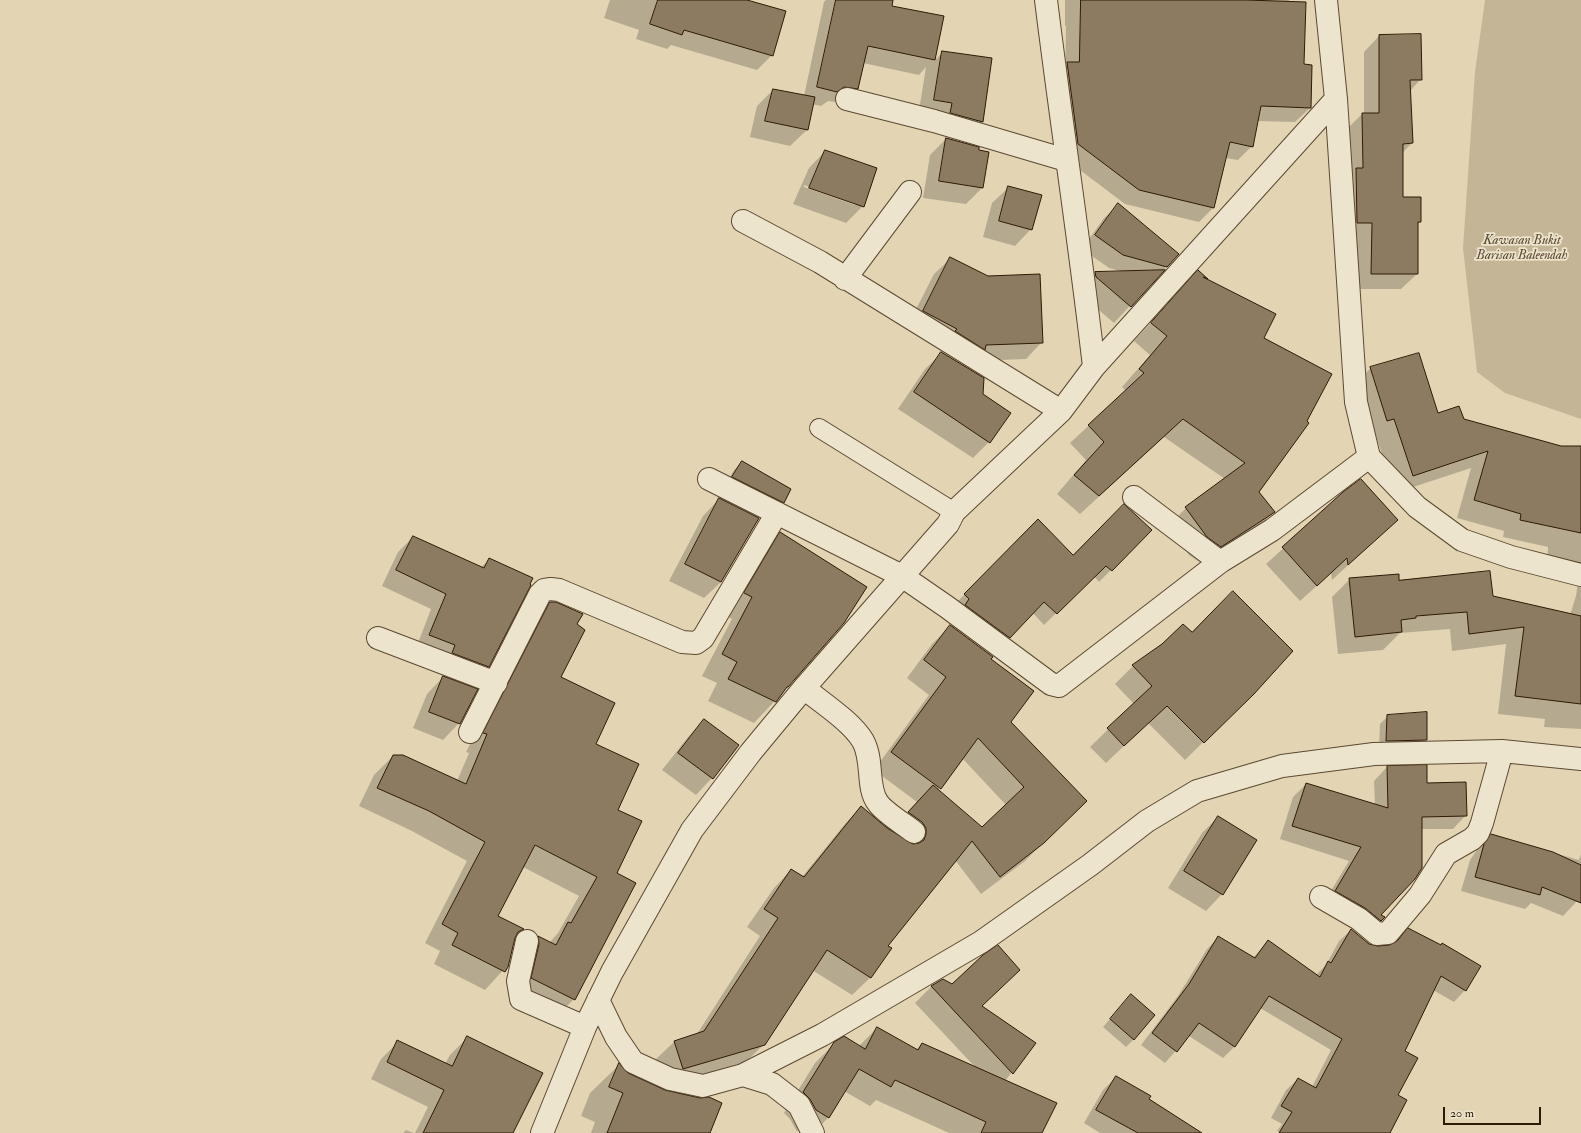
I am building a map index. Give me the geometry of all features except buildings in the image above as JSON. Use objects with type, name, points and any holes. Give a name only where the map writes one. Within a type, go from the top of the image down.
[{"type":"street","points":[[1046,0],[1066,160],[1083,271],[1094,367]]},
{"type":"street","points":[[1326,0],[1336,99],[1356,402],[1369,457],[1416,507],[1462,540],[1511,557],[1581,575]]},
{"type":"street","points":[[847,99],[934,121],[1066,160]]},
{"type":"street","points":[[542,1133],[585,1027],[645,911],[692,830],[751,752],[804,688],[948,524],[954,512],[1060,411],[1094,367],[1336,99]]},
{"type":"street","points":[[845,279],[910,192]]},
{"type":"street","points":[[743,221],[820,262],[845,279],[1060,411]]},
{"type":"street","points":[[709,479],[902,576],[947,607],[1051,684],[1059,686],[1220,562],[1272,530],[1369,457]]},
{"type":"street","points":[[1134,497],[1220,562]]},
{"type":"street","points":[[470,732],[540,594],[544,590],[559,590],[682,642],[696,642],[703,638],[777,513]]},
{"type":"street","points":[[378,638],[496,683]]},
{"type":"street","points":[[804,688],[852,727],[864,742],[870,759],[874,797],[879,805],[914,832]]},
{"type":"street","points":[[598,1000],[616,1037],[634,1062],[670,1079],[703,1086],[742,1075],[822,1035],[981,942],[1090,865],[1147,821],[1197,791],[1282,766],[1366,755],[1502,751],[1581,759]]},
{"type":"street","points":[[1321,897],[1359,919],[1377,934],[1388,933],[1420,895],[1446,854],[1464,845],[1478,833],[1502,751]]},
{"type":"street","points":[[527,941],[518,981],[521,999],[585,1027]]},
{"type":"street","points":[[742,1075],[772,1084],[799,1105],[813,1133]]},
{"type":"lane","points":[[819,428],[954,512]]},
{"type":"green space","name":"Kawasan Bukit Barisan Baleendah","points":[[1485,0],[1581,0],[1581,419],[1505,393],[1477,372],[1463,248],[1475,72]]}]
